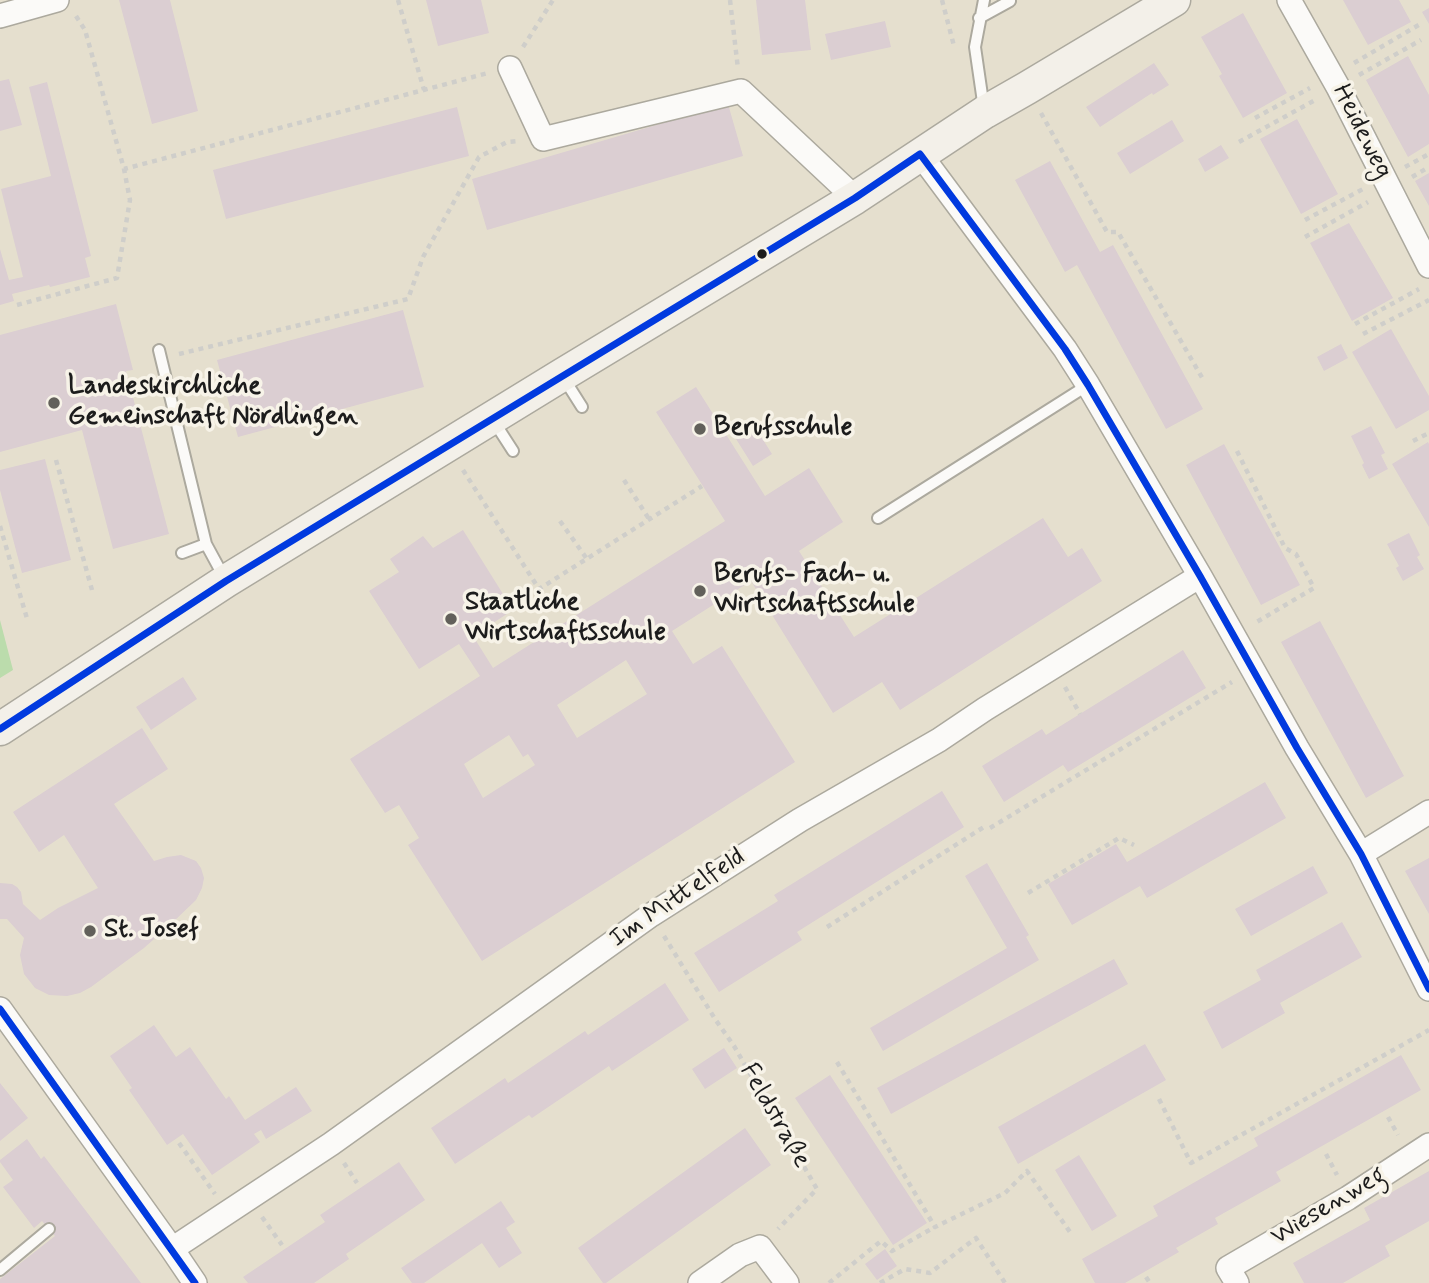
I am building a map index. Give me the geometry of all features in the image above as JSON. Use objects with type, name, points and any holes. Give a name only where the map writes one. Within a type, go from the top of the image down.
[{"type":"street","points":[[0,729],[226,581],[855,198],[985,111],[1174,0]]},
{"type":"street","name":"Heideweg","points":[[1289,0],[1338,87],[1429,266]]},
{"type":"street","points":[[0,16],[65,5]]},
{"type":"street","points":[[510,68],[542,139],[741,91],[855,198]]},
{"type":"street","points":[[920,154],[1065,349],[1088,385],[1361,854],[1429,989]]},
{"type":"street","name":"Im Mittelfeld","points":[[172,1249],[341,1137],[650,915],[800,820],[939,740],[1200,576]]},
{"type":"street","points":[[1361,854],[1429,812]]},
{"type":"street","points":[[0,1009],[195,1283]]},
{"type":"street","name":"Wiesenweg","points":[[1233,1275],[1429,1145]]},
{"type":"street","points":[[700,1283],[740,1255],[760,1247],[787,1283]]},
{"type":"lane","points":[[984,0],[975,47],[985,111]]},
{"type":"lane","points":[[979,18],[1010,1]]},
{"type":"lane","points":[[160,354],[206,544],[226,581]]},
{"type":"lane","points":[[562,375],[582,407]]},
{"type":"lane","points":[[878,518],[1088,385]]},
{"type":"lane","points":[[491,418],[513,451]]},
{"type":"lane","points":[[182,554],[206,544]]},
{"type":"lane","points":[[0,1270],[49,1229]]},
{"type":"path","points":[[398,0],[424,90]]},
{"type":"path","points":[[124,169],[510,68],[552,0]]},
{"type":"path","points":[[730,0],[741,91]]},
{"type":"path","points":[[17,305],[117,278],[130,200],[124,169],[85,30],[65,5]]},
{"type":"path","points":[[1027,88],[1107,232],[1118,232],[1204,381]]},
{"type":"path","points":[[160,354],[408,299],[422,257],[479,157],[507,142],[542,139]]},
{"type":"path","points":[[1355,324],[1429,284]]},
{"type":"path","points":[[1363,334],[1429,300]]},
{"type":"path","points":[[1413,441],[1429,433]]},
{"type":"path","points":[[447,445],[539,589],[702,486]]},
{"type":"path","points":[[1233,635],[1314,588],[1296,554],[1285,548],[1237,451]]},
{"type":"path","points":[[56,460],[92,590]]},
{"type":"path","points":[[624,480],[649,519]]},
{"type":"path","points":[[560,521],[587,559]]},
{"type":"path","points":[[0,526],[28,622]]},
{"type":"path","points":[[827,927],[988,826],[1252,670]]},
{"type":"path","points":[[1028,893],[1119,838],[1134,845]]},
{"type":"path","name":"Feldstraße","points":[[650,915],[734,1046],[817,1189],[760,1247]]},
{"type":"path","points":[[1159,1099],[1191,1163],[1429,1030]]},
{"type":"path","points":[[837,1062],[935,1227]]},
{"type":"path","points":[[179,1143],[228,1212]]},
{"type":"path","points":[[829,1283],[881,1241],[891,1251],[1005,1193],[1027,1171],[1070,1233]]},
{"type":"path","points":[[250,1198],[282,1245]]},
{"type":"path","points":[[880,1283],[905,1269],[930,1273],[975,1238],[1005,1283]]},
{"type":"path","points":[[1146,1276],[1150,1283]]},
{"type":"green space","points":[[0,620],[13,670],[0,678]]},
{"type":"building","points":[[119,0],[170,0],[198,111],[152,124]]},
{"type":"building","points":[[426,0],[481,0],[489,33],[438,46]]},
{"type":"building","points":[[756,0],[805,0],[811,50],[762,55]]},
{"type":"building","points":[[1343,0],[1399,0],[1411,22],[1368,45]]},
{"type":"building","points":[[1429,8],[1429,24],[1422,12]]},
{"type":"building","points":[[1243,13],[1287,93],[1243,118],[1201,37]]},
{"type":"building","points":[[885,21],[891,47],[831,60],[825,34]]},
{"type":"building","points":[[1408,56],[1429,95],[1429,144],[1408,157],[1366,80]]},
{"type":"building","points":[[1154,63],[1169,85],[1100,127],[1086,107]]},
{"type":"building","points":[[9,79],[22,125],[0,131],[0,81]]},
{"type":"building","points":[[47,82],[91,256],[85,258],[90,277],[12,294],[14,301],[0,305],[0,249],[9,280],[23,277],[1,189],[51,176],[29,87]]},
{"type":"building","points":[[728,104],[743,156],[487,230],[472,179]]},
{"type":"building","points":[[457,107],[469,156],[226,219],[213,170]]},
{"type":"building","points":[[1297,119],[1338,194],[1301,214],[1260,139]]},
{"type":"building","points":[[1172,120],[1184,141],[1130,174],[1117,153]]},
{"type":"building","points":[[1221,145],[1229,158],[1205,172],[1198,159]]},
{"type":"building","points":[[1050,161],[1100,252],[1113,245],[1203,409],[1166,429],[1077,265],[1065,272],[1015,180]]},
{"type":"building","points":[[1429,173],[1429,206],[1415,181]]},
{"type":"building","points":[[1349,223],[1393,298],[1352,321],[1310,243]]},
{"type":"building","points":[[116,304],[133,370],[126,371],[169,534],[113,549],[82,430],[0,452],[0,335]]},
{"type":"building","points":[[403,310],[424,387],[238,437],[217,360]]},
{"type":"building","points":[[1391,329],[1429,396],[1429,410],[1396,429],[1352,352]]},
{"type":"building","points":[[1341,344],[1348,358],[1324,371],[1317,357]]},
{"type":"building","points":[[696,387],[765,496],[809,468],[843,522],[799,551],[854,637],[1043,518],[1068,557],[1082,548],[1102,581],[900,710],[882,682],[833,713],[751,581],[672,631],[693,664],[722,646],[795,762],[482,961],[408,845],[419,838],[399,805],[385,813],[350,759],[480,676],[459,644],[419,669],[369,591],[399,572],[390,559],[423,536],[433,548],[463,530],[513,610],[473,636],[493,668],[725,521],[656,412]],"holes":[[[626,660],[647,694],[577,738],[557,705]],[[509,735],[523,757],[528,754],[535,765],[483,798],[464,764]]]},
{"type":"building","points":[[750,419],[772,454],[753,466],[731,431]]},
{"type":"building","points":[[1371,426],[1385,453],[1381,455],[1388,469],[1369,479],[1351,436]]},
{"type":"building","points":[[1428,442],[1429,444],[1429,527],[1392,464]]},
{"type":"building","points":[[1224,444],[1300,585],[1261,605],[1186,465]]},
{"type":"building","points":[[45,459],[71,560],[22,573],[0,490],[0,470]]},
{"type":"building","points":[[1409,533],[1424,569],[1403,581],[1396,568],[1399,566],[1387,544]]},
{"type":"building","points":[[1320,621],[1404,776],[1366,798],[1281,642]]},
{"type":"building","points":[[1183,650],[1206,688],[1068,772],[1063,765],[1004,802],[982,766],[1042,729],[1046,735]]},
{"type":"building","points":[[183,677],[197,699],[151,730],[136,707]]},
{"type":"building","points":[[142,728],[168,769],[114,804],[154,861],[181,855],[196,861],[204,878],[202,888],[196,900],[171,924],[144,948],[91,987],[67,996],[49,995],[35,988],[24,974],[20,955],[24,938],[7,919],[0,919],[0,883],[17,887],[21,892],[23,904],[40,920],[98,888],[64,835],[39,852],[13,812]]},
{"type":"building","points":[[1265,782],[1286,818],[1147,898],[1140,886],[1072,925],[1048,884],[1116,844],[1127,862]]},
{"type":"building","points":[[942,791],[964,827],[797,932],[802,940],[719,992],[694,953],[778,901],[774,895]]},
{"type":"building","points":[[1429,858],[1429,914],[1405,871]]},
{"type":"building","points":[[987,863],[1029,935],[1026,937],[1039,960],[883,1051],[870,1028],[1007,948],[965,876]]},
{"type":"building","points":[[1313,866],[1328,893],[1251,936],[1235,909]]},
{"type":"building","points":[[1342,922],[1362,957],[1280,1003],[1285,1013],[1222,1049],[1203,1012],[1261,980],[1256,970]]},
{"type":"building","points":[[1114,959],[1128,984],[891,1114],[877,1088]]},
{"type":"building","points":[[665,983],[689,1020],[612,1071],[609,1066],[532,1118],[529,1115],[455,1164],[431,1128],[505,1078],[508,1083],[585,1031],[588,1035]]},
{"type":"building","points":[[154,1025],[176,1057],[190,1047],[226,1099],[229,1096],[245,1120],[296,1087],[312,1111],[266,1139],[261,1130],[254,1134],[260,1142],[212,1175],[183,1134],[167,1145],[129,1090],[132,1088],[110,1056]]},
{"type":"building","points":[[1145,1044],[1166,1080],[1018,1164],[998,1127]]},
{"type":"building","points":[[724,1048],[737,1068],[705,1089],[692,1069]]},
{"type":"building","points":[[1401,1055],[1421,1090],[1276,1172],[1281,1181],[1215,1218],[1218,1224],[1176,1248],[1179,1252],[1125,1283],[1095,1283],[1082,1259],[1158,1216],[1153,1206],[1258,1146],[1254,1138]]},
{"type":"building","points":[[830,1075],[927,1223],[893,1245],[795,1098]]},
{"type":"building","points":[[0,1083],[28,1118],[0,1141]]},
{"type":"building","points":[[745,1128],[771,1165],[603,1283],[578,1248]]},
{"type":"building","points":[[27,1139],[41,1159],[44,1156],[141,1283],[0,1283],[0,1279],[55,1236],[42,1221],[34,1228],[3,1187],[13,1180],[0,1160]]},
{"type":"building","points":[[1079,1155],[1117,1216],[1092,1231],[1055,1170]]},
{"type":"building","points":[[399,1162],[425,1200],[346,1254],[349,1259],[314,1283],[248,1283],[243,1277],[325,1222],[320,1215]]},
{"type":"building","points":[[1429,1171],[1429,1221],[1385,1246],[1390,1256],[1343,1283],[1304,1283],[1293,1263],[1370,1220],[1364,1208]]},
{"type":"building","points":[[501,1201],[515,1222],[506,1228],[522,1253],[499,1268],[482,1243],[424,1283],[412,1283],[401,1268]]},
{"type":"building","points":[[885,1249],[897,1266],[877,1280],[865,1264]]},
{"type":"transit line","points":[[0,729],[226,581],[855,198],[920,154],[1065,349],[1088,385],[1361,854],[1429,989]]},
{"type":"transit line","points":[[0,1009],[195,1283]]},
{"type":"place","name":"Landeskirchliche Gemeinschaft Nördlingen","points":[[54,403]]},
{"type":"place","name":"Berufsschule","points":[[700,429]]},
{"type":"place","name":"Berufs- Fach- u. Wirtschaftsschule","points":[[700,591]]},
{"type":"place","name":"Staatliche Wirtschaftsschule","points":[[451,619]]},
{"type":"place","name":"St. Josef","points":[[90,931]]}]
